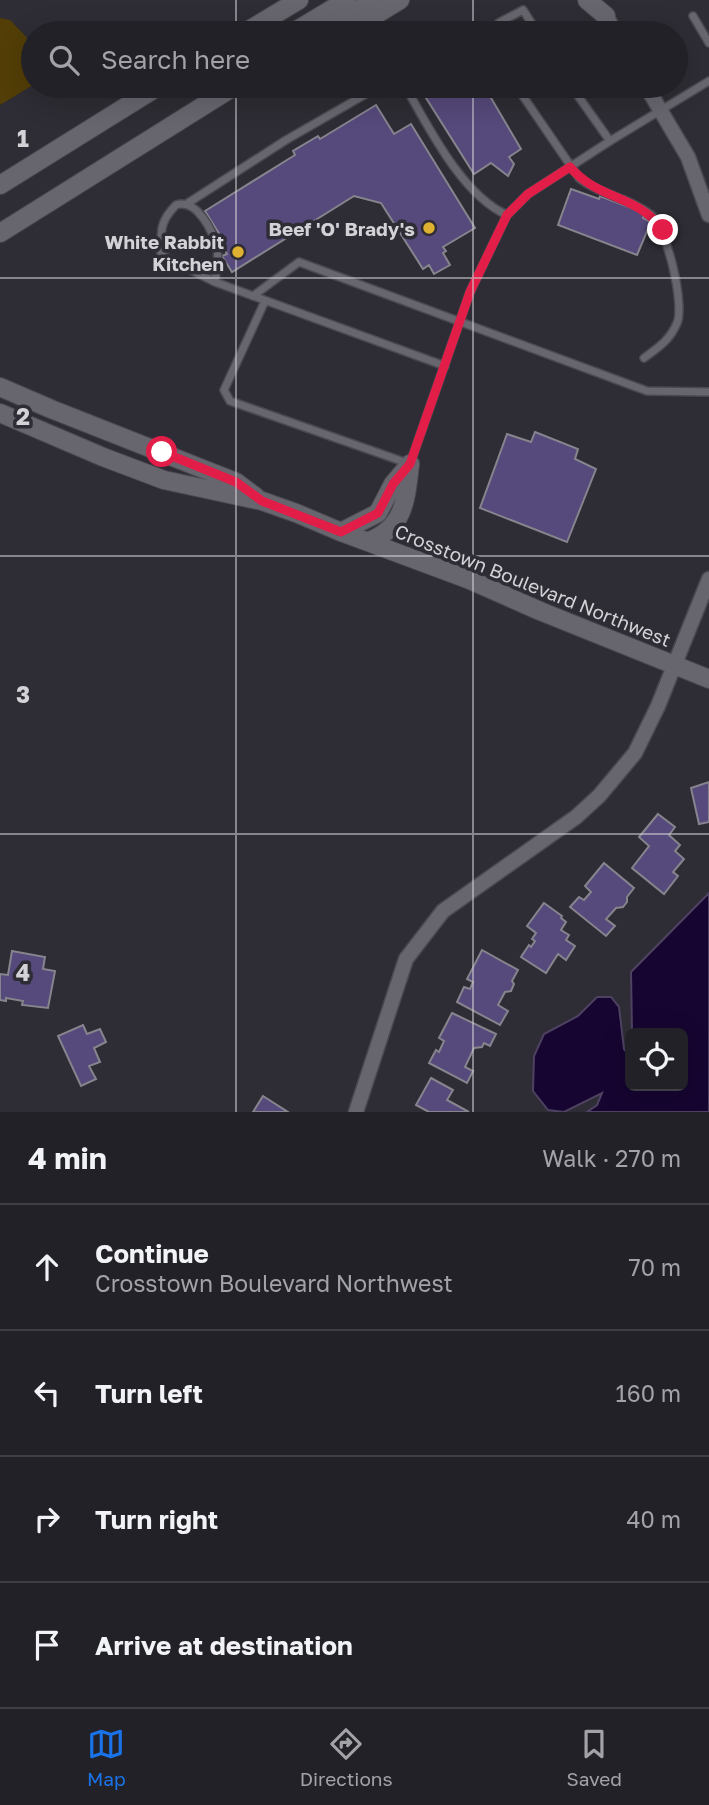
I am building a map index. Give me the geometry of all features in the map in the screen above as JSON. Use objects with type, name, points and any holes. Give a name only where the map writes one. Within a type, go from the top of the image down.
[{"type":"street","points":[[264,21],[299,0]]},
{"type":"street","points":[[312,21],[346,0]]},
{"type":"street","points":[[341,21],[375,0]]},
{"type":"street","points":[[366,21],[400,0]]},
{"type":"street","points":[[587,0],[604,8]]},
{"type":"street","points":[[0,185],[140,98]]},
{"type":"street","points":[[0,233],[216,98]]},
{"type":"street","points":[[653,98],[688,157],[709,215]]},
{"type":"street","name":"Crosstown Boulevard Northwest","points":[[0,387],[236,482],[262,501]]},
{"type":"street","name":"Crosstown Boulevard Northwest","points":[[0,413],[164,480],[262,501],[369,541],[709,679]]},
{"type":"street","points":[[341,532],[378,513],[393,484],[410,464]]},
{"type":"street","points":[[369,541],[383,536],[400,518],[410,464]]},
{"type":"street","points":[[356,1112],[406,959],[443,911],[576,817],[603,792],[635,753],[675,665],[709,579]]},
{"type":"lane","points":[[502,21],[523,10],[530,21]]},
{"type":"lane","points":[[693,16],[709,43]]},
{"type":"lane","points":[[688,93],[709,81]]},
{"type":"lane","points":[[359,98],[286,140],[188,203],[176,205],[164,218],[161,255],[215,282],[445,366]]},
{"type":"lane","points":[[413,98],[469,188],[491,208],[507,215]]},
{"type":"lane","points":[[524,98],[570,167],[587,185],[640,208],[653,216],[663,230],[678,293],[679,320],[668,340],[644,358]]},
{"type":"lane","points":[[580,98],[610,141]]},
{"type":"lane","points":[[265,301],[224,390],[230,401],[410,464],[459,322],[486,254],[507,215],[528,194],[680,98]]},
{"type":"lane","points":[[188,203],[195,208],[218,250],[215,282]]},
{"type":"lane","points":[[253,296],[299,262],[648,391],[709,392]]},
{"type":"shaded area","points":[[0,18],[10,20],[21,31],[21,92],[0,105]]},
{"type":"shaded area","points":[[709,893],[709,1112],[587,1112],[597,1105],[602,1093],[564,1112],[548,1110],[533,1091],[534,1056],[544,1034],[578,1016],[597,997],[611,997],[619,1007],[625,1050],[625,1091],[688,1091],[688,1028],[632,1028],[631,972]]},
{"type":"building","points":[[426,98],[491,98],[521,149],[509,157],[514,164],[508,176],[491,163],[474,174]]},
{"type":"building","points":[[376,105],[394,134],[411,124],[475,228],[443,247],[446,251],[443,253],[450,265],[434,274],[429,265],[423,269],[381,203],[354,196],[232,272],[222,256],[227,254],[221,245],[225,243],[205,211],[295,155],[293,151],[318,136],[320,139]]},
{"type":"building","points":[[571,189],[599,199],[600,196],[644,213],[643,218],[651,222],[637,255],[558,225]]},
{"type":"building","points":[[535,432],[578,449],[575,459],[596,469],[567,542],[480,508],[507,434],[531,442]]},
{"type":"building","points":[[709,782],[709,822],[699,824],[691,788]]},
{"type":"building","points":[[658,814],[675,827],[669,835],[680,845],[675,851],[684,859],[673,872],[678,876],[664,894],[632,868],[649,846],[639,837]]},
{"type":"building","points":[[604,863],[634,888],[623,907],[616,908],[606,919],[615,926],[606,936],[570,907],[579,897],[584,900],[591,892],[585,886]]},
{"type":"building","points":[[544,903],[562,916],[566,922],[561,930],[569,935],[566,940],[575,946],[566,960],[558,954],[546,973],[521,957],[535,941],[532,939],[536,933],[527,926]]},
{"type":"building","points":[[482,950],[518,970],[512,981],[514,984],[511,991],[505,992],[498,1005],[508,1011],[500,1025],[457,1002],[464,987],[470,989],[473,982],[467,979]]},
{"type":"building","points":[[12,951],[45,957],[43,969],[55,971],[48,1008],[22,1005],[23,1001],[6,998],[6,1001],[0,1000],[0,974],[8,975]]},
{"type":"building","points":[[452,1013],[496,1034],[490,1046],[484,1043],[482,1047],[474,1048],[465,1067],[473,1071],[467,1083],[429,1063],[436,1050],[439,1052],[444,1041],[439,1038]]},
{"type":"building","points":[[83,1025],[87,1034],[100,1029],[106,1042],[94,1048],[100,1062],[89,1066],[96,1079],[81,1086],[58,1036]]},
{"type":"building","points":[[431,1078],[453,1090],[447,1100],[469,1112],[429,1112],[416,1105]]},
{"type":"building","points":[[263,1096],[288,1112],[253,1112]]},
{"type":"place","name":"Beef 'O' Brady's","points":[[429,228]]},
{"type":"place","name":"White Rabbit Kitchen","points":[[238,252]]},
{"type":"route","points":[[162,452],[236,482],[262,501],[341,532],[378,513],[393,484],[410,464],[470,292],[486,254],[507,215],[528,194],[570,167],[587,185],[653,216],[663,230]]}]
